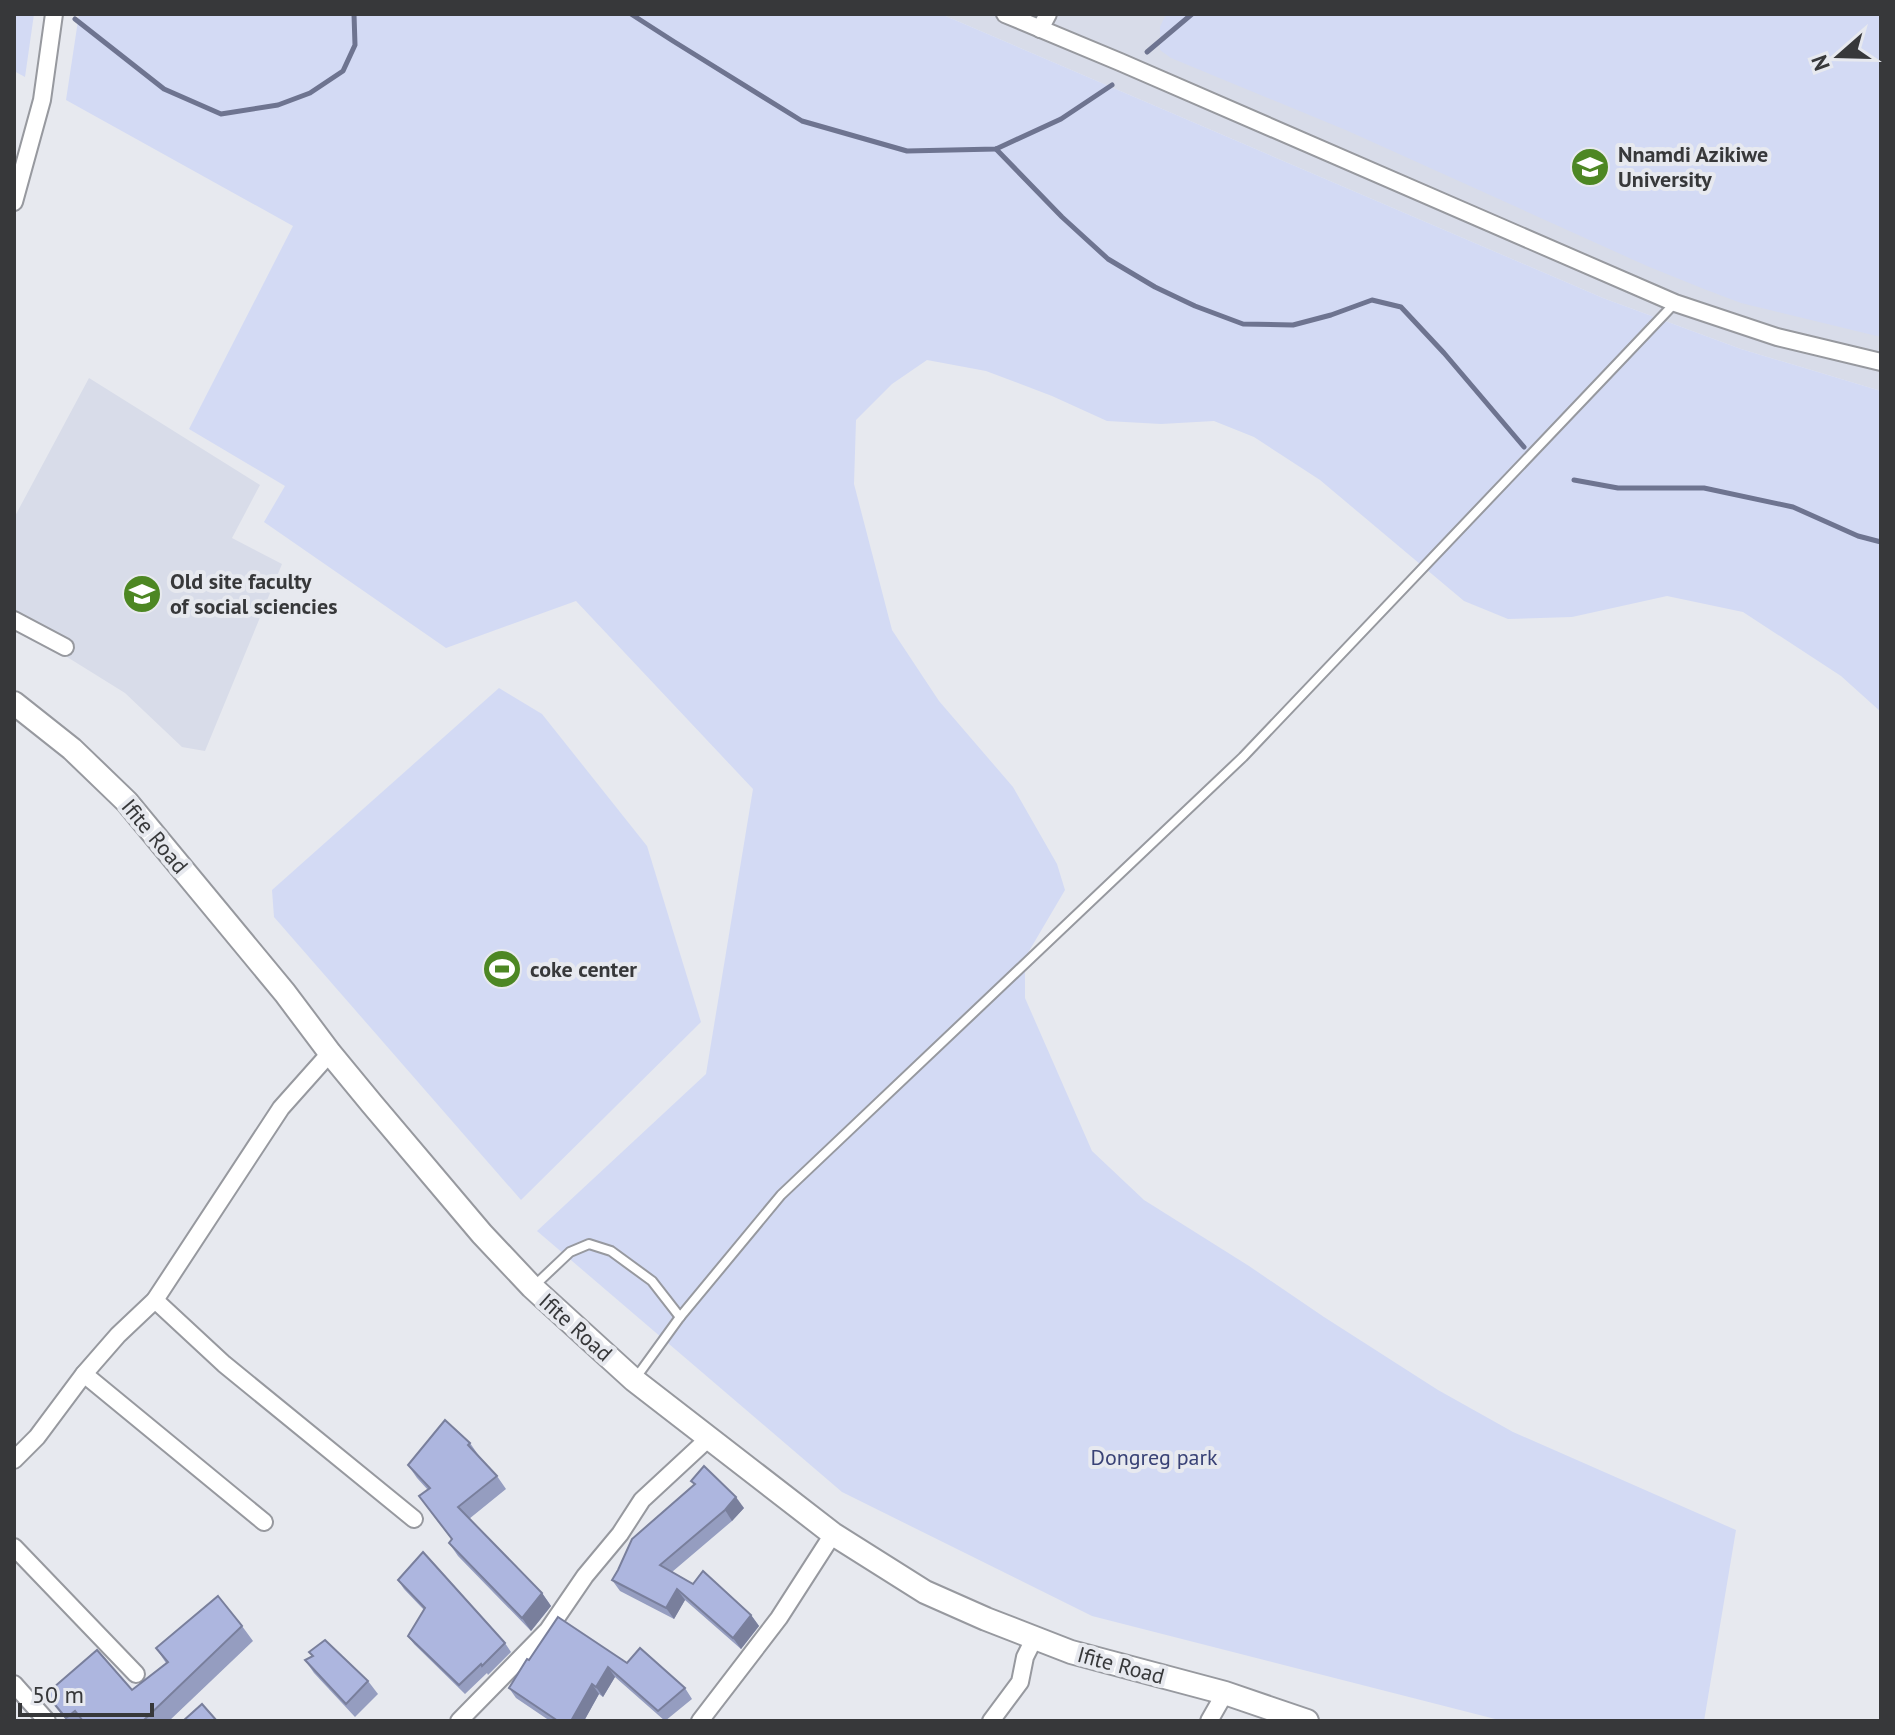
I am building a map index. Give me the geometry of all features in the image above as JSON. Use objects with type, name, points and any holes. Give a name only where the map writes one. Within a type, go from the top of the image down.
[{"type":"street","points":[[14,202],[42,100],[54,14]]},
{"type":"street","points":[[1005,14],[1044,21],[1675,303],[1777,337],[1881,362]]},
{"type":"street","points":[[14,620],[65,647]]},
{"type":"street","name":"Ifite Road","points":[[14,703],[72,749],[127,802],[285,993],[330,1053],[482,1234],[532,1287],[634,1380],[833,1534],[925,1592],[1071,1652],[1225,1693],[1307,1721]]},
{"type":"street","points":[[14,1460],[37,1437],[118,1335],[155,1300],[281,1108],[330,1053]]},
{"type":"street","points":[[155,1300],[224,1364],[414,1519]]},
{"type":"street","points":[[84,1374],[264,1522]]},
{"type":"street","points":[[459,1721],[548,1630],[642,1500],[710,1437]]},
{"type":"street","points":[[700,1721],[779,1618],[833,1534]]},
{"type":"street","points":[[14,1547],[136,1674]]},
{"type":"street","points":[[991,1721],[1020,1682],[1025,1657],[1035,1637]]},
{"type":"street","points":[[14,1684],[47,1721]]},
{"type":"street","points":[[1209,1721],[1225,1693]]},
{"type":"lane","points":[[634,1380],[680,1317],[781,1195],[1243,757],[1675,303]]},
{"type":"lane","points":[[532,1287],[570,1252],[589,1244],[611,1251],[652,1281],[680,1317]]},
{"type":"shaded area","name":"Nnamdi Azikiwe University","points":[[941,14],[1881,14],[1881,391],[1741,349],[1603,298]]},
{"type":"shaded area","name":"Old site faculty of social sciencies","points":[[89,378],[260,485],[232,538],[282,564],[205,751],[182,747],[125,693],[14,624],[14,518]]},
{"type":"green space","points":[[14,14],[34,14],[25,77],[14,71]]},
{"type":"green space","name":"Dongreg park","points":[[79,14],[941,14],[1603,298],[1741,349],[1881,391],[1881,712],[1841,676],[1743,612],[1667,596],[1572,617],[1508,619],[1464,601],[1320,480],[1254,437],[1214,421],[1161,424],[1107,421],[986,371],[927,360],[892,384],[856,420],[854,484],[892,630],[939,701],[1013,787],[1057,864],[1065,890],[1025,958],[1025,998],[1092,1151],[1144,1200],[1438,1390],[1513,1432],[1736,1530],[1704,1721],[1503,1721],[1092,1616],[842,1492],[537,1231],[706,1074],[753,789],[576,601],[446,648],[264,522],[285,486],[189,429],[293,226],[66,100]]},
{"type":"green space","name":"Nnamdi Azikiwe University","points":[[1166,14],[1881,14],[1881,337],[1741,303],[1704,289],[1348,131],[1171,58],[1160,50],[1160,27]]},
{"type":"green space","name":"coke center","points":[[499,688],[542,714],[647,846],[701,1022],[521,1200],[274,917],[272,890]]},
{"type":"building","points":[[445,1420],[470,1443],[468,1445],[497,1476],[458,1507],[542,1593],[522,1618],[449,1543],[452,1539],[419,1496],[430,1488],[408,1465]]},
{"type":"building","points":[[704,1466],[736,1497],[660,1565],[693,1584],[703,1571],[751,1615],[733,1638],[677,1589],[666,1608],[612,1580],[632,1539],[695,1484],[691,1481]]},
{"type":"building","points":[[423,1552],[505,1643],[459,1685],[408,1636],[425,1608],[398,1580]]},
{"type":"building","points":[[218,1596],[242,1626],[143,1721],[83,1721],[75,1711],[66,1718],[46,1694],[97,1650],[132,1690],[168,1662],[156,1648]]},
{"type":"building","points":[[558,1617],[627,1663],[640,1648],[685,1688],[658,1711],[608,1667],[596,1687],[592,1684],[571,1721],[558,1721],[509,1688]]},
{"type":"building","points":[[325,1640],[368,1681],[346,1704],[305,1660],[313,1656],[309,1652]]},
{"type":"building","points":[[202,1704],[217,1721],[183,1721]]},
{"type":"waterway","points":[[75,19],[164,89],[221,114],[278,105],[310,93],[343,71],[355,45],[354,14]]},
{"type":"waterway","points":[[631,14],[802,121],[907,151],[996,149],[1061,119],[1112,85]]},
{"type":"waterway","points":[[1147,52],[1192,14]]},
{"type":"waterway","points":[[996,149],[1108,259],[1195,306],[1243,324],[1293,325],[1372,300],[1401,307],[1524,447]]},
{"type":"waterway","points":[[1574,480],[1618,488],[1704,488],[1793,507],[1858,536],[1881,542]]},
{"type":"place","name":"Nnamdi Azikiwe University","points":[[1590,167]]},
{"type":"place","name":"Old site faculty of social sciencies","points":[[142,594]]},
{"type":"place","name":"coke center","points":[[502,969]]}]
